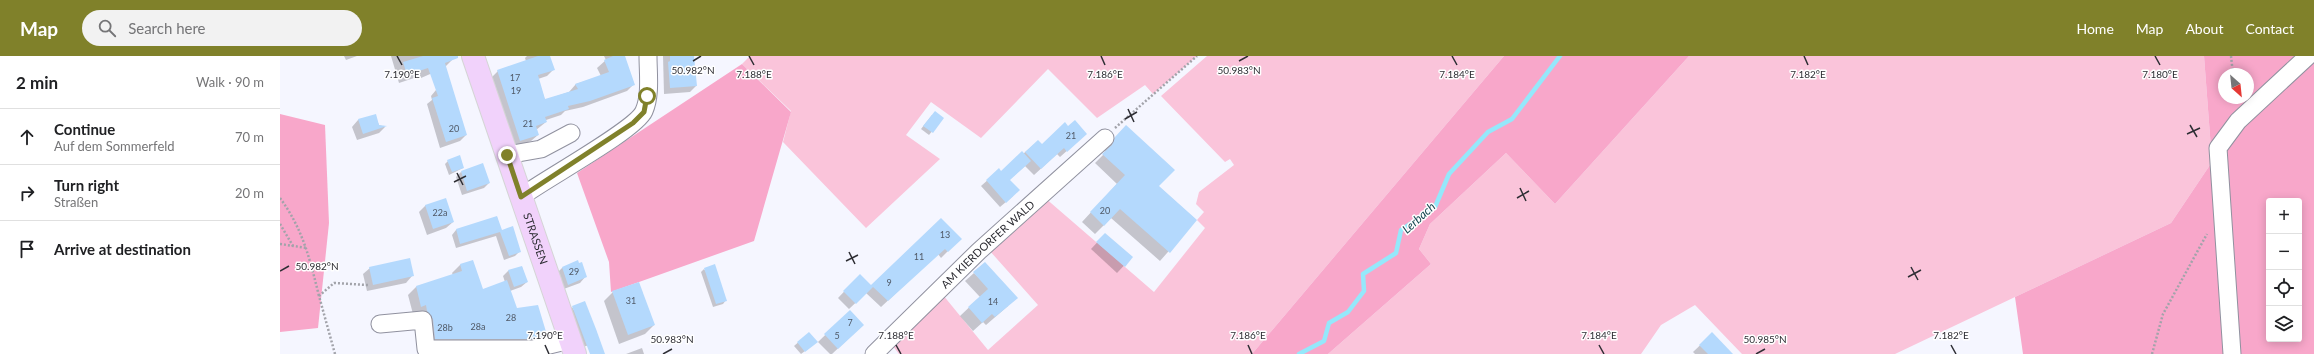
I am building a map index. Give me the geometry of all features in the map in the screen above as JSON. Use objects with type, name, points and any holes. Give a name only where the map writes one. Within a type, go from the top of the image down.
[{"type":"main road","name":"STRASSEN","points":[[473,56],[572,347]]},
{"type":"street","points":[[521,197],[619,134],[644,112],[647,96],[648,56]]},
{"type":"street","points":[[2232,354],[2218,148],[2238,121],[2308,56]]},
{"type":"street","points":[[507,155],[541,149],[571,133]]},
{"type":"street","name":"AM KIERDORFER WALD","points":[[874,354],[979,250],[1105,138]]},
{"type":"street","points":[[380,324],[423,320],[426,349],[533,349],[572,347]]},
{"type":"path","points":[[1105,138],[1197,56]]},
{"type":"path","points":[[2231,56],[2232,68]]},
{"type":"path","points":[[280,198],[289,210],[308,248],[335,354]]},
{"type":"path","points":[[280,224],[292,246]]},
{"type":"path","points":[[2152,354],[2164,314],[2206,240],[2208,233]]},
{"type":"path","points":[[280,244],[308,248]]},
{"type":"path","points":[[319,296],[334,283],[368,285]]},
{"type":"shaded area","points":[[750,56],[1197,56],[1153,94],[1145,85],[1097,118],[1048,69],[981,138],[931,102],[906,135],[940,159],[866,228],[783,142],[791,111],[742,64]]},
{"type":"shaded area","points":[[1207,56],[1504,56],[1252,354],[899,354],[892,345],[943,295],[988,350],[1038,305],[989,250],[1044,197],[1154,292],[1205,228],[1197,220],[1204,212],[1196,204],[1199,192],[1234,165],[1230,159],[1225,162],[1161,96]]},
{"type":"shaded area","points":[[1504,56],[1689,56],[1555,204],[1506,153],[1430,224],[1419,249],[1431,264],[1328,354],[1252,354]]},
{"type":"shaded area","points":[[1689,56],[2204,56],[2212,162],[2171,223],[1895,354],[1742,354],[1695,305],[1661,325],[1641,354],[1328,354],[1431,264],[1419,249],[1430,224],[1506,153],[1555,204]]},
{"type":"shaded area","points":[[2204,56],[2314,56],[2314,354],[2023,354],[2015,297],[2171,223],[2212,162]]},
{"type":"shaded area","points":[[742,64],[791,112],[754,241],[611,292],[609,262],[577,173]]},
{"type":"shaded area","points":[[280,114],[325,125],[329,223],[318,328],[280,332]]},
{"type":"building","points":[[423,56],[458,56],[458,58],[445,63],[467,135],[446,142],[432,98],[438,96],[428,68],[407,75],[403,62]]},
{"type":"building","points":[[538,56],[550,56],[555,70],[538,75],[545,99],[578,89],[575,84],[609,72],[604,60],[613,56],[625,56],[635,85],[590,101],[568,106],[569,109],[545,117],[547,122],[536,126],[539,135],[520,141],[497,70]]},
{"type":"building","points":[[670,56],[694,56],[697,86],[670,88],[668,62],[670,61]]},
{"type":"building","points":[[935,111],[944,118],[933,133],[923,126]]},
{"type":"building","points":[[376,114],[379,125],[387,126],[363,134],[358,119]]},
{"type":"building","points":[[1075,120],[1087,134],[1067,152],[1064,148],[1041,169],[1025,152],[1038,140],[1042,144],[1065,122],[1068,126]]},
{"type":"building","points":[[1126,125],[1175,170],[1159,186],[1197,220],[1170,253],[1120,209],[1104,226],[1090,212],[1125,175],[1102,154],[1112,145],[1115,137]]},
{"type":"building","points":[[1022,151],[1031,161],[1010,180],[1020,190],[1006,203],[986,180],[999,168],[1001,171]]},
{"type":"building","points":[[460,155],[464,168],[452,172],[447,160]]},
{"type":"building","points":[[483,163],[490,183],[467,191],[461,171]]},
{"type":"building","points":[[446,198],[454,222],[433,229],[425,205]]},
{"type":"building","points":[[497,216],[502,230],[513,226],[521,252],[509,256],[500,232],[460,244],[456,229]]},
{"type":"building","points":[[941,218],[962,239],[948,252],[945,249],[888,301],[873,287],[856,304],[843,291],[860,274],[871,285]]},
{"type":"building","points":[[1105,233],[1133,257],[1125,267],[1096,242]]},
{"type":"building","points":[[410,258],[414,276],[373,285],[369,267]]},
{"type":"building","points":[[473,260],[483,289],[507,280],[517,308],[538,305],[547,335],[532,339],[435,339],[433,319],[427,311],[426,305],[421,307],[416,286],[462,271],[460,264]]},
{"type":"building","points":[[578,260],[579,263],[582,262],[587,277],[568,285],[562,267]]},
{"type":"building","points":[[985,262],[1018,298],[995,317],[992,314],[982,323],[968,307],[988,289],[973,272]]},
{"type":"building","points":[[715,264],[727,301],[716,304],[704,268]]},
{"type":"building","points":[[522,266],[528,282],[514,287],[508,270]]},
{"type":"building","points":[[639,282],[655,325],[628,335],[612,291]]},
{"type":"building","points":[[585,301],[605,354],[590,354],[572,306]]},
{"type":"building","points":[[850,310],[864,325],[838,349],[824,334]]},
{"type":"building","points":[[809,332],[818,342],[805,352],[797,342]]},
{"type":"building","points":[[1712,332],[1733,354],[1708,354],[1699,345]]},
{"type":"waterway","name":"Lerbach","points":[[1299,354],[1324,341],[1329,323],[1348,312],[1364,291],[1363,274],[1396,253],[1401,230],[1435,207],[1449,174],[1488,132],[1512,119],[1560,56]]},
{"type":"route","points":[[507,155],[521,197],[619,134],[633,123],[644,112],[647,96]]}]
